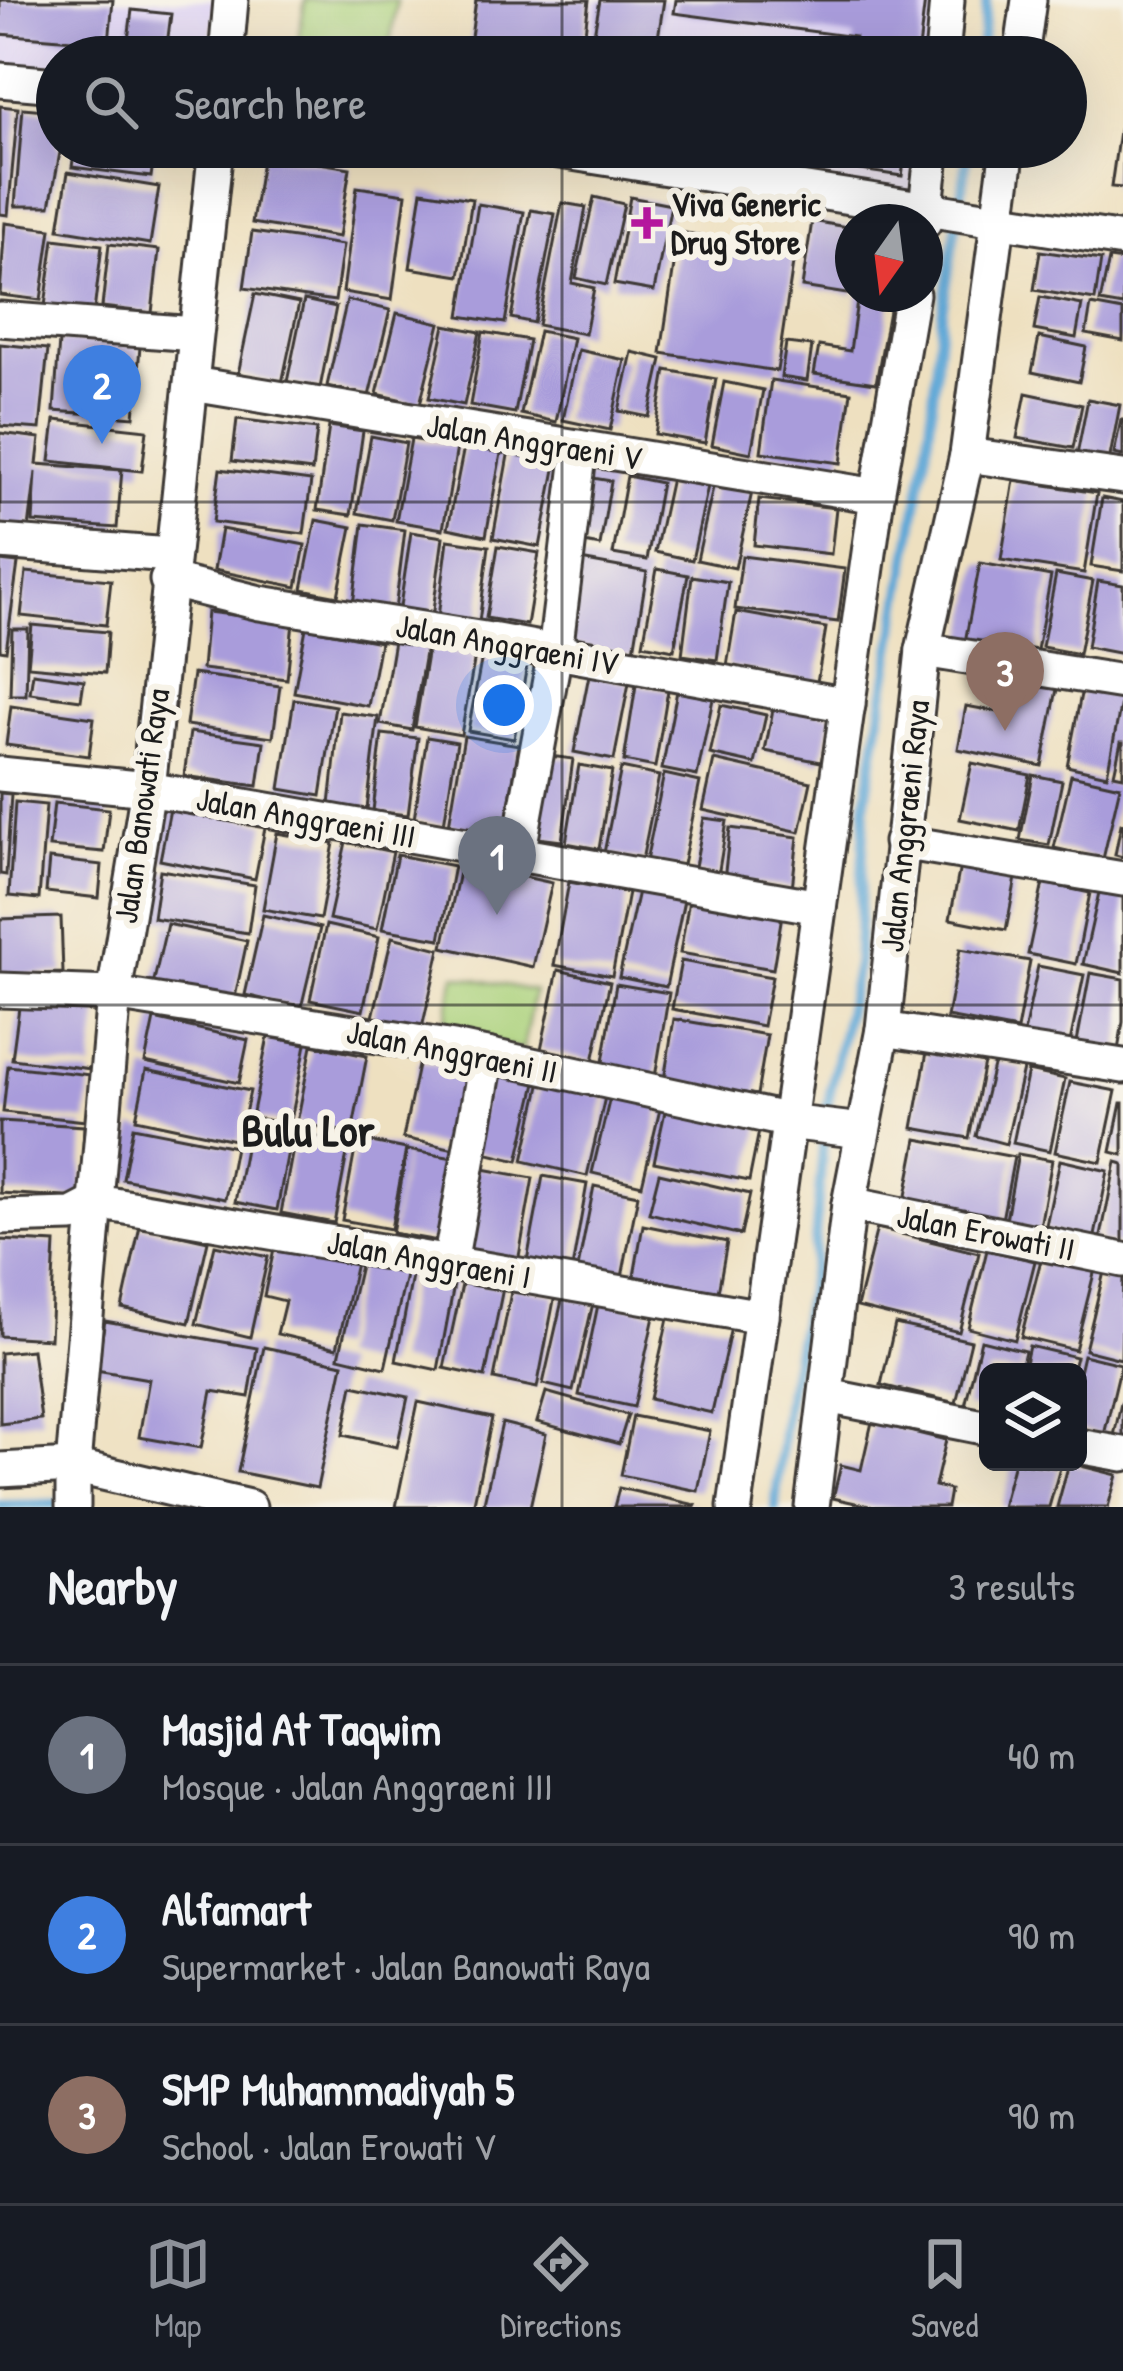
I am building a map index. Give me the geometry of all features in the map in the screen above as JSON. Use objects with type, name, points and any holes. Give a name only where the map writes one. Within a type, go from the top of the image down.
[{"type":"street","points":[[228,36],[231,0]]},
{"type":"street","points":[[944,36],[947,0]]},
{"type":"street","points":[[1024,36],[1029,0]]},
{"type":"street","points":[[0,80],[36,83]]},
{"type":"street","name":"Jalan Banowati Raya","points":[[73,1485],[114,994],[148,789],[214,168]]},
{"type":"street","points":[[660,168],[876,204]]},
{"type":"street","points":[[930,204],[932,168]]},
{"type":"street","name":"Jalan Anggraeni Raya","points":[[812,1507],[856,1130],[883,1028],[923,650],[967,455],[992,221],[1003,168]]},
{"type":"street","points":[[943,215],[1123,240]]},
{"type":"street","name":"Jalan Anggraeni Raya","points":[[735,1507],[796,1122],[819,907],[877,496],[909,312]]},
{"type":"street","points":[[0,319],[195,334]]},
{"type":"street","name":"Jalan Anggraeni V","points":[[192,384],[877,496]]},
{"type":"street","points":[[518,854],[556,652],[580,448]]},
{"type":"street","points":[[967,455],[1123,477]]},
{"type":"street","name":"Jalan Anggraeni IV","points":[[0,542],[169,567],[260,603],[848,705]]},
{"type":"street","points":[[923,650],[1123,682]]},
{"type":"street","name":"Jalan Anggraeni III","points":[[0,774],[148,789],[819,907]]},
{"type":"street","points":[[901,842],[1123,879]]},
{"type":"street","name":"Jalan Anggraeni II","points":[[0,990],[114,994],[488,1055],[796,1122],[856,1130]]},
{"type":"street","points":[[883,1028],[1123,1066]]},
{"type":"street","points":[[450,1262],[488,1055]]},
{"type":"street","points":[[0,1217],[73,1215],[97,1202]]},
{"type":"street","name":"Jalan Anggraeni I","points":[[97,1202],[762,1317]]},
{"type":"street","name":"Jalan Erowati II","points":[[849,1204],[1123,1260]]},
{"type":"street","points":[[827,1396],[979,1426]]},
{"type":"street","points":[[1087,1448],[1123,1454]]},
{"type":"street","points":[[0,1470],[73,1485],[249,1507]]},
{"type":"shaded area","points":[[0,0],[215,0],[212,36],[36,36],[36,70],[0,67]]},
{"type":"shaded area","points":[[594,0],[941,0],[935,36],[589,36]]},
{"type":"shaded area","points":[[734,168],[916,168],[911,195]]},
{"type":"green space","points":[[305,0],[397,0],[391,36],[299,36]]},
{"type":"green space","points":[[455,975],[534,991],[523,1049],[443,1033]]},
{"type":"building","points":[[0,0],[113,0],[110,36],[0,34]]},
{"type":"building","points":[[476,0],[589,0],[585,36],[471,36]]},
{"type":"building","points":[[600,0],[664,0],[658,36],[594,36]]},
{"type":"building","points":[[676,0],[925,0],[921,36],[847,36],[674,13]]},
{"type":"building","points":[[132,10],[171,14],[168,36],[129,36]]},
{"type":"building","points":[[0,106],[18,108],[8,215],[0,214]]},
{"type":"building","points":[[23,108],[36,109],[36,168],[57,168],[50,206],[15,206]]},
{"type":"building","points":[[1123,124],[1123,188],[1111,187]]},
{"type":"building","points":[[80,168],[152,168],[151,177]]},
{"type":"building","points":[[261,168],[350,168],[339,237],[252,223]]},
{"type":"building","points":[[847,168],[903,168],[902,176]]},
{"type":"building","points":[[68,172],[159,187],[150,244],[59,229]]},
{"type":"building","points":[[357,187],[406,194],[392,300],[343,292]]},
{"type":"building","points":[[422,191],[472,199],[460,276],[410,268]]},
{"type":"building","points":[[594,197],[624,204],[606,285],[576,278]]},
{"type":"building","points":[[630,197],[671,205],[654,291],[614,284]]},
{"type":"building","points":[[562,203],[586,207],[572,283],[594,288],[585,334],[538,325]]},
{"type":"building","points":[[478,204],[524,212],[505,323],[460,316]]},
{"type":"building","points":[[531,210],[555,214],[534,323],[511,318]]},
{"type":"building","points":[[812,221],[835,225],[835,292],[802,287]]},
{"type":"building","points":[[5,223],[51,229],[41,300],[0,295]]},
{"type":"building","points":[[252,232],[343,245],[335,301],[244,288]]},
{"type":"building","points":[[679,232],[795,250],[777,371],[661,353]]},
{"type":"building","points":[[54,239],[102,245],[94,312],[45,306]]},
{"type":"building","points":[[109,244],[159,250],[152,313],[102,307]]},
{"type":"building","points":[[1040,251],[1101,260],[1095,300],[1034,290]]},
{"type":"building","points":[[1109,259],[1123,261],[1123,306],[1100,302]]},
{"type":"building","points":[[255,294],[299,303],[282,383],[238,374]]},
{"type":"building","points":[[1040,297],[1082,305],[1076,338],[1034,330]]},
{"type":"building","points":[[304,300],[336,307],[320,388],[287,382]]},
{"type":"building","points":[[347,300],[390,310],[369,396],[327,386]]},
{"type":"building","points":[[1091,305],[1123,311],[1123,341],[1086,334]]},
{"type":"building","points":[[855,312],[889,312],[876,383],[814,374],[819,346],[850,351]]},
{"type":"building","points":[[397,313],[440,323],[420,404],[377,394]]},
{"type":"building","points":[[445,325],[480,332],[464,405],[429,398]]},
{"type":"building","points":[[539,331],[573,338],[556,422],[521,414]]},
{"type":"building","points":[[483,332],[529,340],[515,413],[470,405]]},
{"type":"building","points":[[1039,337],[1086,347],[1079,382],[1032,372]]},
{"type":"building","points":[[59,341],[140,347],[134,417],[54,411]]},
{"type":"building","points":[[786,343],[812,346],[807,381],[781,377]]},
{"type":"building","points":[[0,344],[48,349],[40,429],[0,426]]},
{"type":"building","points":[[578,350],[625,360],[610,430],[563,420]]},
{"type":"building","points":[[632,352],[662,359],[649,417],[619,411]]},
{"type":"building","points":[[666,370],[716,379],[705,443],[655,434]]},
{"type":"building","points":[[771,380],[851,392],[841,463],[761,452]]},
{"type":"building","points":[[724,382],[763,390],[751,453],[712,445]]},
{"type":"building","points":[[1026,393],[1082,405],[1073,448],[1017,438]]},
{"type":"building","points":[[1088,399],[1120,405],[1108,467],[1076,460]]},
{"type":"building","points":[[237,419],[317,429],[312,471],[232,461]]},
{"type":"building","points":[[55,420],[147,430],[142,471],[50,461]]},
{"type":"building","points":[[1123,420],[1123,456],[1114,454]]},
{"type":"building","points":[[329,426],[363,431],[351,515],[317,510]]},
{"type":"building","points":[[0,433],[40,438],[37,464],[122,470],[117,528],[33,522],[36,472],[29,528],[0,525]]},
{"type":"building","points":[[371,436],[406,443],[392,520],[357,513]]},
{"type":"building","points":[[411,439],[457,447],[443,529],[396,521]]},
{"type":"building","points":[[465,442],[502,448],[486,536],[448,528]]},
{"type":"building","points":[[509,450],[557,459],[540,547],[493,538]]},
{"type":"building","points":[[220,469],[311,481],[304,534],[213,522]]},
{"type":"building","points":[[569,474],[611,481],[600,546],[558,538]]},
{"type":"building","points":[[627,476],[661,483],[647,560],[613,554]]},
{"type":"building","points":[[671,478],[708,486],[692,560],[655,552]]},
{"type":"building","points":[[1014,480],[1097,493],[1084,573],[1001,560]]},
{"type":"building","points":[[714,483],[752,492],[735,568],[697,560]]},
{"type":"building","points":[[1102,498],[1123,502],[1123,571],[1091,566]]},
{"type":"building","points":[[759,499],[836,508],[831,554],[754,545]]},
{"type":"building","points":[[316,520],[352,527],[338,596],[302,589]]},
{"type":"building","points":[[363,524],[405,530],[395,610],[353,605]]},
{"type":"building","points":[[221,529],[305,545],[297,587],[214,570]]},
{"type":"building","points":[[411,532],[443,537],[432,618],[399,613]]},
{"type":"building","points":[[448,540],[489,546],[479,622],[438,617]]},
{"type":"building","points":[[498,546],[539,553],[527,625],[486,618]]},
{"type":"building","points":[[742,556],[845,569],[838,622],[735,609]]},
{"type":"building","points":[[575,559],[647,572],[633,656],[560,643]]},
{"type":"building","points":[[0,561],[18,563],[6,651],[0,650]]},
{"type":"building","points":[[980,563],[1051,576],[1036,655],[965,642]]},
{"type":"building","points":[[657,569],[688,575],[674,650],[643,644]]},
{"type":"building","points":[[26,572],[111,580],[106,625],[21,616]]},
{"type":"building","points":[[1056,574],[1093,581],[1079,654],[1042,647]]},
{"type":"building","points":[[692,576],[728,582],[717,660],[682,655]]},
{"type":"building","points":[[1098,581],[1123,585],[1123,654],[1087,647]]},
{"type":"building","points":[[207,612],[293,622],[287,679],[202,669]]},
{"type":"building","points":[[736,612],[826,628],[817,682],[727,666]]},
{"type":"building","points":[[32,625],[108,632],[105,673],[28,666]]},
{"type":"building","points":[[306,628],[380,642],[368,706],[294,692]]},
{"type":"building","points":[[12,629],[28,629],[26,695],[10,695]]},
{"type":"building","points":[[394,641],[426,647],[412,730],[380,724]]},
{"type":"building","points":[[428,648],[475,656],[461,735],[415,727]]},
{"type":"building","points":[[482,656],[527,665],[514,739],[468,731]]},
{"type":"building","points":[[33,673],[84,680],[81,700],[30,693]]},
{"type":"building","points":[[193,674],[280,686],[273,737],[186,725]]},
{"type":"building","points":[[589,675],[629,683],[614,760],[574,752]]},
{"type":"building","points":[[1010,680],[1057,689],[1042,766],[958,749],[966,706],[1004,713]]},
{"type":"building","points":[[636,685],[668,690],[655,767],[624,761]]},
{"type":"building","points":[[1082,689],[1122,697],[1107,775],[1067,766]]},
{"type":"building","points":[[677,691],[713,699],[697,776],[662,769]]},
{"type":"building","points":[[294,699],[335,706],[321,796],[280,789]]},
{"type":"building","points":[[774,704],[831,715],[821,762],[765,751]]},
{"type":"building","points":[[721,705],[766,715],[755,764],[710,754]]},
{"type":"building","points":[[11,706],[94,718],[89,756],[6,745]]},
{"type":"building","points":[[340,712],[378,717],[367,809],[330,805]]},
{"type":"building","points":[[190,732],[264,742],[258,786],[184,776]]},
{"type":"building","points":[[382,734],[418,738],[408,815],[373,811]]},
{"type":"building","points":[[464,736],[519,745],[504,834],[449,825]]},
{"type":"building","points":[[427,737],[457,742],[444,824],[414,819]]},
{"type":"building","points":[[1123,742],[1123,776],[1114,774]]},
{"type":"building","points":[[542,755],[573,759],[562,841],[530,837]]},
{"type":"building","points":[[714,760],[811,782],[800,832],[703,810]]},
{"type":"building","points":[[972,763],[1030,775],[1019,831],[960,819]]},
{"type":"building","points":[[579,765],[612,771],[599,849],[566,843]]},
{"type":"building","points":[[621,768],[659,776],[642,860],[604,853]]},
{"type":"building","points":[[664,774],[700,782],[682,869],[646,861]]},
{"type":"building","points":[[1033,775],[1062,781],[1049,845],[1020,840]]},
{"type":"building","points":[[1071,775],[1120,786],[1103,859],[1054,848]]},
{"type":"building","points":[[0,793],[11,794],[6,875],[0,874]]},
{"type":"building","points":[[15,802],[46,805],[39,899],[9,896]]},
{"type":"building","points":[[54,803],[109,809],[104,852],[49,847]]},
{"type":"building","points":[[171,804],[266,823],[255,879],[160,860]]},
{"type":"building","points":[[704,818],[727,821],[718,876],[694,872]]},
{"type":"building","points":[[1123,824],[1123,857],[1115,855]]},
{"type":"building","points":[[730,828],[798,837],[792,888],[724,880]]},
{"type":"building","points":[[277,833],[334,843],[320,919],[263,909]]},
{"type":"building","points":[[346,842],[393,852],[377,929],[329,919]]},
{"type":"building","points":[[397,855],[454,866],[440,939],[382,929]]},
{"type":"building","points":[[49,859],[102,865],[99,898],[46,892]]},
{"type":"building","points":[[461,863],[552,883],[533,967],[443,947]]},
{"type":"building","points":[[960,866],[1016,878],[1006,930],[950,919]]},
{"type":"building","points":[[160,870],[255,885],[248,933],[153,918]]},
{"type":"building","points":[[569,882],[628,893],[612,976],[554,965]]},
{"type":"building","points":[[1043,883],[1090,893],[1076,964],[1028,954]]},
{"type":"building","points":[[1100,888],[1123,893],[1123,973],[1083,964]]},
{"type":"building","points":[[638,891],[684,900],[666,987],[619,977]]},
{"type":"building","points":[[689,900],[782,915],[773,969],[680,953]]},
{"type":"building","points":[[263,915],[320,928],[301,1008],[245,995]]},
{"type":"building","points":[[61,917],[63,973],[0,975],[0,919]]},
{"type":"building","points":[[167,924],[247,941],[234,1002],[153,985]]},
{"type":"building","points":[[326,925],[379,937],[363,1011],[310,1000]]},
{"type":"building","points":[[392,937],[440,949],[422,1028],[373,1017]]},
{"type":"building","points":[[960,949],[1030,961],[1017,1030],[947,1017]]},
{"type":"building","points":[[681,961],[772,977],[763,1026],[672,1009]]},
{"type":"building","points":[[1038,966],[1084,975],[1070,1042],[1024,1033]]},
{"type":"building","points":[[558,970],[610,982],[593,1061],[541,1049]]},
{"type":"building","points":[[1090,973],[1123,979],[1118,1050],[1077,1042]]},
{"type":"building","points":[[616,984],[669,993],[655,1077],[602,1068]]},
{"type":"building","points":[[20,1000],[99,1010],[91,1069],[12,1059]]},
{"type":"building","points":[[154,1019],[248,1040],[239,1083],[145,1062]]},
{"type":"building","points":[[674,1019],[767,1035],[757,1095],[664,1080]]},
{"type":"building","points":[[268,1037],[306,1044],[290,1125],[252,1117]]},
{"type":"building","points":[[312,1045],[367,1056],[352,1133],[297,1123]]},
{"type":"building","points":[[927,1052],[984,1063],[969,1138],[913,1128]]},
{"type":"building","points":[[419,1061],[481,1074],[464,1151],[403,1138]]},
{"type":"building","points":[[994,1062],[1023,1069],[1006,1144],[976,1136]]},
{"type":"building","points":[[8,1066],[91,1075],[86,1121],[3,1112]]},
{"type":"building","points":[[146,1070],[250,1091],[239,1141],[136,1119]]},
{"type":"building","points":[[1028,1071],[1065,1079],[1050,1151],[1013,1143]]},
{"type":"building","points":[[489,1073],[536,1083],[518,1161],[472,1150]]},
{"type":"building","points":[[541,1081],[605,1097],[587,1176],[523,1161]]},
{"type":"building","points":[[1070,1082],[1116,1091],[1101,1162],[1055,1152]]},
{"type":"building","points":[[611,1093],[661,1105],[642,1185],[592,1173]]},
{"type":"building","points":[[1123,1103],[1123,1155],[1111,1152]]},
{"type":"building","points":[[666,1107],[760,1126],[749,1181],[654,1162]]},
{"type":"building","points":[[0,1121],[84,1126],[81,1198],[0,1193]]},
{"type":"building","points":[[133,1127],[235,1147],[225,1199],[123,1179]]},
{"type":"building","points":[[249,1127],[291,1135],[277,1210],[235,1202]]},
{"type":"building","points":[[296,1133],[349,1143],[334,1223],[281,1213]]},
{"type":"building","points":[[357,1139],[406,1149],[391,1229],[342,1220]]},
{"type":"building","points":[[917,1139],[1014,1157],[1001,1225],[904,1206]]},
{"type":"building","points":[[407,1150],[465,1160],[450,1243],[392,1233]]},
{"type":"building","points":[[1018,1154],[1052,1160],[1039,1232],[1005,1225]]},
{"type":"building","points":[[1060,1160],[1108,1171],[1094,1241],[1045,1230]]},
{"type":"building","points":[[1116,1162],[1123,1164],[1123,1246],[1100,1241]]},
{"type":"building","points":[[472,1167],[533,1178],[518,1262],[455,1250]]},
{"type":"building","points":[[659,1173],[750,1194],[741,1235],[649,1213]]},
{"type":"building","points":[[543,1176],[587,1184],[572,1269],[527,1261]]},
{"type":"building","points":[[594,1186],[638,1195],[622,1277],[578,1268]]},
{"type":"building","points":[[643,1225],[727,1242],[718,1292],[634,1276]]},
{"type":"building","points":[[140,1226],[208,1241],[189,1323],[122,1308]]},
{"type":"building","points":[[877,1228],[979,1253],[959,1332],[857,1307]]},
{"type":"building","points":[[0,1240],[55,1243],[50,1339],[0,1336]]},
{"type":"building","points":[[215,1245],[268,1257],[250,1337],[196,1324]]},
{"type":"building","points":[[275,1245],[356,1263],[337,1348],[277,1334],[285,1301],[264,1296]]},
{"type":"building","points":[[987,1250],[1035,1261],[1015,1340],[968,1328]]},
{"type":"building","points":[[1042,1256],[1095,1269],[1075,1350],[1021,1337]]},
{"type":"building","points":[[361,1261],[407,1271],[385,1368],[339,1357]]},
{"type":"building","points":[[414,1266],[456,1274],[438,1370],[396,1361]]},
{"type":"building","points":[[1104,1272],[1123,1276],[1121,1359],[1085,1350]]},
{"type":"building","points":[[463,1280],[503,1288],[485,1377],[444,1368]]},
{"type":"building","points":[[512,1287],[555,1295],[537,1388],[494,1379]]},
{"type":"building","points":[[563,1296],[593,1303],[573,1391],[543,1384]]},
{"type":"building","points":[[599,1300],[655,1312],[634,1407],[579,1395]]},
{"type":"building","points":[[669,1314],[731,1327],[712,1413],[650,1399]]},
{"type":"building","points":[[105,1321],[257,1348],[249,1397],[212,1391],[201,1448],[139,1437],[149,1379],[96,1370]]},
{"type":"building","points":[[895,1324],[971,1341],[956,1403],[881,1385]]},
{"type":"building","points":[[981,1340],[1025,1351],[1022,1363],[979,1363],[979,1410],[965,1406]]},
{"type":"building","points":[[1029,1346],[1076,1357],[1074,1363],[1025,1363]]},
{"type":"building","points":[[264,1347],[343,1364],[317,1488],[238,1472]]},
{"type":"building","points":[[32,1350],[41,1419],[0,1424],[0,1353]]},
{"type":"building","points":[[1083,1355],[1121,1364],[1104,1435],[1087,1431],[1087,1363],[1081,1363]]},
{"type":"building","points":[[353,1385],[408,1397],[397,1447],[343,1435]]},
{"type":"building","points":[[546,1392],[628,1415],[619,1444],[537,1422]]},
{"type":"building","points":[[418,1402],[492,1418],[473,1507],[396,1507]]},
{"type":"building","points":[[1123,1403],[1123,1438],[1114,1436]]},
{"type":"building","points":[[633,1416],[710,1431],[698,1491],[621,1475]]},
{"type":"building","points":[[872,1422],[946,1440],[935,1486],[950,1490],[947,1507],[874,1507],[833,1498],[841,1465],[861,1470]]},
{"type":"building","points":[[502,1423],[546,1434],[530,1507],[483,1507]]},
{"type":"building","points":[[1087,1468],[1117,1475],[1108,1507],[1057,1507],[1067,1471]]},
{"type":"building","points":[[1012,1471],[1059,1471],[1049,1507],[1002,1507]]},
{"type":"building","points":[[619,1488],[696,1505],[614,1507]]},
{"type":"waterway","points":[[983,36],[987,0]]},
{"type":"waterway","points":[[775,1507],[786,1404],[813,1263],[826,1112],[857,964],[866,800],[929,437],[942,313],[966,168]]},
{"type":"waterway","points":[[0,1505],[69,1503]]},
{"type":"place","name":"Viva Generic Drug Store","points":[[647,223]]},
{"type":"place","name":"Alfamart","points":[[102,444]]},
{"type":"place","name":"SMP Muhammadiyah 5","points":[[1005,731]]},
{"type":"place","name":"Masjid At Taqwim","points":[[497,915]]},
{"type":"district","name":"Bulu Lor","points":[[308,1129]]}]
